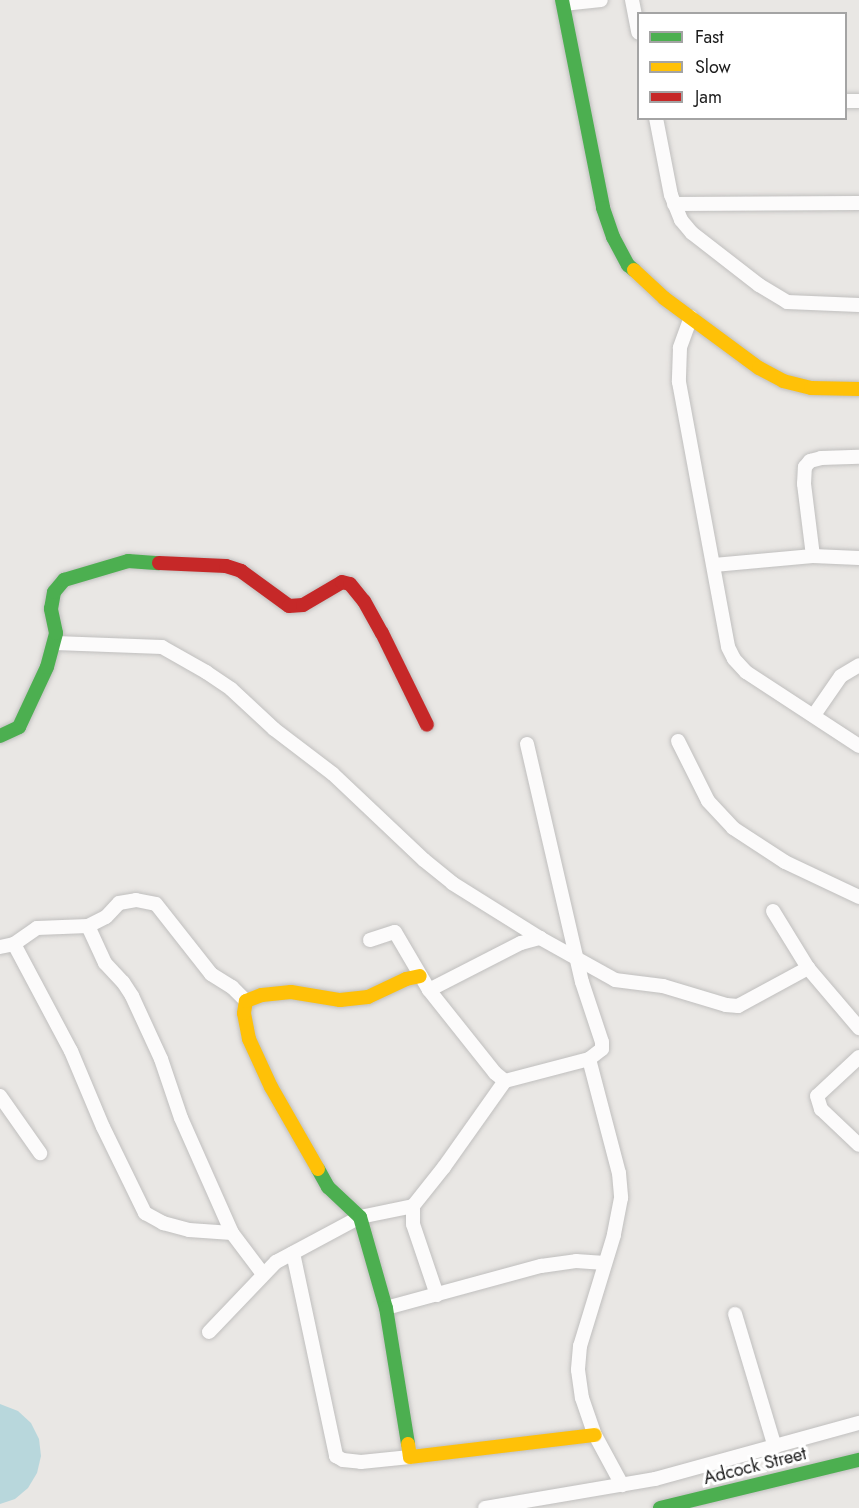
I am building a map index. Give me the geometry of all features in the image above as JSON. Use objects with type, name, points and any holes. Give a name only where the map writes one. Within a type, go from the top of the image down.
[{"type":"street","points":[[601,0],[562,2],[603,208],[609,227],[628,265],[664,298],[759,368],[783,381],[811,388],[859,389]]},
{"type":"street","points":[[632,0],[637,23]]},
{"type":"street","points":[[656,120],[674,204],[681,220],[692,233],[781,299],[797,304],[859,305]]},
{"type":"street","points":[[674,204],[859,203]]},
{"type":"street","points":[[691,317],[680,348],[679,382],[728,647],[734,659],[746,672],[859,746]]},
{"type":"street","points":[[813,556],[804,484],[805,467],[810,461],[821,458],[859,458]]},
{"type":"street","points":[[714,565],[813,556],[859,558]]},
{"type":"street","points":[[0,736],[19,727],[25,717],[55,643],[56,633],[51,609],[54,592],[63,580],[128,561],[226,566],[241,571],[289,606],[303,605],[342,582],[350,584],[373,617],[427,725]]},
{"type":"street","points":[[55,643],[162,647],[206,672],[231,689],[274,729],[333,774],[452,884],[540,938],[615,980],[663,986],[726,1005],[738,1006],[808,968]]},
{"type":"street","points":[[813,715],[841,676],[859,665]]},
{"type":"street","points":[[678,741],[708,801],[733,828],[785,862],[859,897]]},
{"type":"street","points":[[437,1295],[413,1224],[413,1206],[444,1167],[505,1081],[589,1059],[602,1049],[602,1042],[576,958],[527,744]]},
{"type":"street","points":[[232,1233],[189,1230],[163,1223],[145,1214],[103,1127],[71,1051],[7,945],[37,928],[88,926],[106,917],[119,903],[136,900],[156,904],[211,974],[232,987],[246,1001]]},
{"type":"street","points":[[773,911],[808,968],[859,1028]]},
{"type":"street","points":[[88,926],[105,963],[123,982],[132,996],[160,1059],[181,1118],[232,1233],[263,1274]]},
{"type":"street","points":[[370,940],[395,932],[429,990],[495,1073],[505,1081]]},
{"type":"street","points":[[429,990],[521,943],[540,938]]},
{"type":"street","points":[[246,1001],[262,995],[291,992],[340,1000],[368,997],[406,979],[420,976]]},
{"type":"street","points":[[246,1001],[244,1013],[249,1039],[272,1087],[328,1187],[360,1217],[386,1308],[410,1457]]},
{"type":"street","points":[[859,1057],[818,1096],[821,1109],[859,1145]]},
{"type":"street","points":[[589,1059],[618,1173],[621,1198],[614,1235],[580,1346],[578,1370],[582,1398],[596,1436],[622,1485]]},
{"type":"street","points":[[0,1096],[40,1153]]},
{"type":"street","points":[[208,1332],[263,1274],[293,1253],[360,1217],[413,1206]]},
{"type":"street","points":[[293,1253],[336,1456],[344,1460],[361,1462],[596,1436]]},
{"type":"street","points":[[386,1308],[548,1265],[576,1261],[605,1263]]},
{"type":"street","points":[[735,1314],[775,1447]]},
{"type":"street","points":[[485,1508],[656,1479],[859,1423]]},
{"type":"street","name":"Adcock Street","points":[[660,1508],[859,1460]]},
{"type":"water","points":[[0,1404],[18,1411],[31,1423],[39,1439],[41,1456],[37,1473],[28,1488],[15,1499],[0,1504]]},
{"type":"traffic: fast","points":[[562,0],[603,208],[613,237],[628,265],[634,270]]},
{"type":"traffic: fast","points":[[0,736],[19,727],[47,667],[56,633],[51,609],[54,592],[64,580],[128,561],[159,563]]},
{"type":"traffic: fast","points":[[318,1169],[328,1187],[360,1217],[386,1308],[408,1444]]},
{"type":"traffic: fast","points":[[660,1508],[859,1460]]},
{"type":"traffic: slow","points":[[634,270],[664,298],[759,368],[783,381],[811,388],[859,389]]},
{"type":"traffic: slow","points":[[318,1169],[271,1087],[249,1039],[244,1013],[246,1001],[262,995],[291,992],[340,1000],[368,997],[406,979],[420,976]]},
{"type":"traffic: slow","points":[[408,1444],[410,1457],[595,1435]]},
{"type":"traffic: jam","points":[[159,563],[226,566],[241,571],[289,606],[303,605],[342,582],[350,584],[364,601],[382,633],[427,725]]}]
